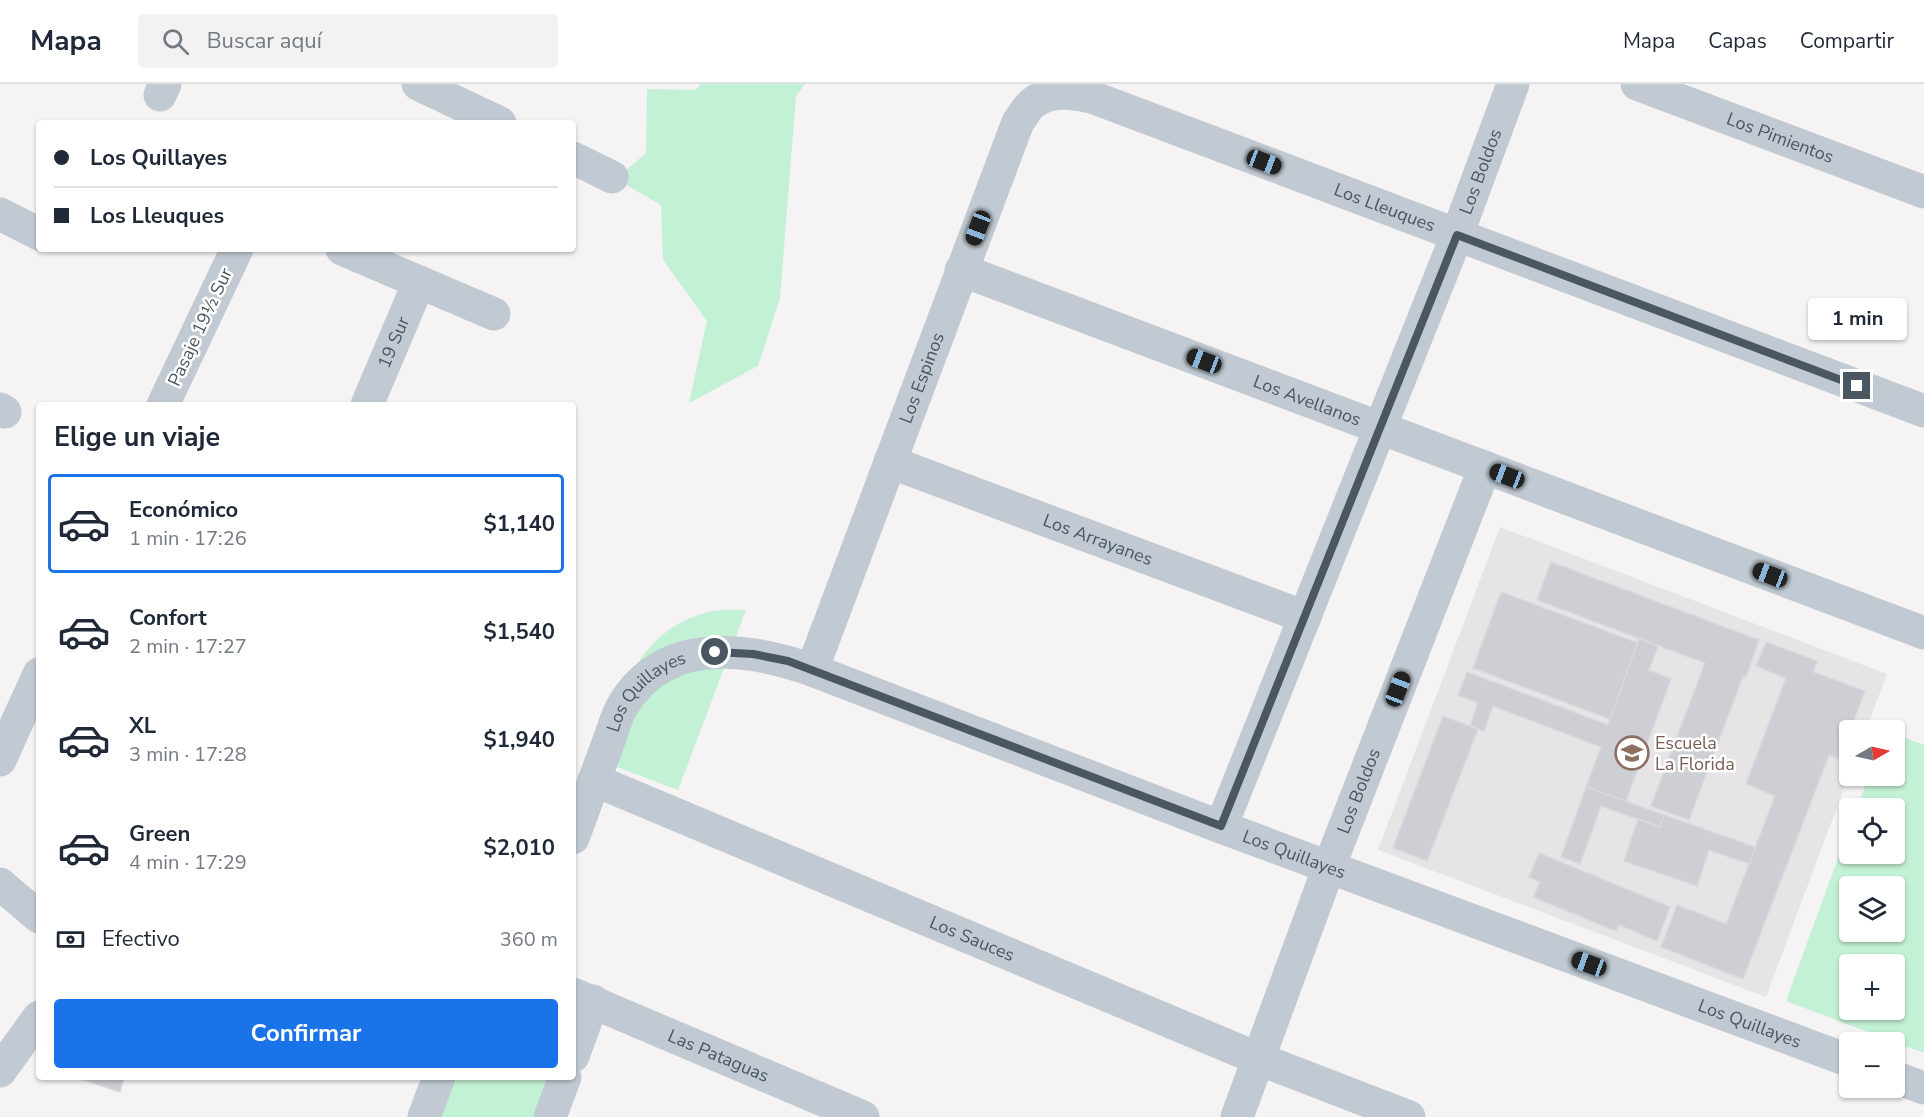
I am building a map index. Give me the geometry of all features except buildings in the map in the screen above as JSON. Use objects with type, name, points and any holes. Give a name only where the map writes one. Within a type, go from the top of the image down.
[{"type":"street","points":[[418,84],[494,120]]},
{"type":"street","name":"Los Boldos","points":[[1221,826],[1457,235],[1513,84]]},
{"type":"street","name":"Los Pimientos","points":[[1637,84],[1924,192]]},
{"type":"street","name":"Los Lleuques","points":[[1046,96],[1069,92],[1092,97],[1924,411]]},
{"type":"street","name":"Los Espinos","points":[[812,670],[1018,122],[1032,103],[1046,96]]},
{"type":"street","points":[[576,159],[612,177]]},
{"type":"street","points":[[0,214],[36,232]]},
{"type":"street","name":"Pasaje 19½ Sur","points":[[165,402],[236,252]]},
{"type":"street","points":[[349,252],[494,314]]},
{"type":"street","name":"Los Avellanos","points":[[961,270],[1924,633]]},
{"type":"street","name":"19 Sur","points":[[368,402],[420,282]]},
{"type":"street","name":"Los Arrayanes","points":[[890,462],[1305,617]]},
{"type":"street","name":"Los Boldos","points":[[1237,1117],[1329,867],[1485,467]]},
{"type":"street","name":"Los Quillayes","points":[[594,780],[622,705],[644,679],[668,663],[697,654],[732,652],[788,661],[1329,867],[1839,1056]]},
{"type":"street","points":[[0,760],[36,681]]},
{"type":"street","points":[[576,830],[594,780]]},
{"type":"street","name":"Los Sauces","points":[[594,780],[1260,1059],[1408,1117]]},
{"type":"street","points":[[0,884],[36,915]]},
{"type":"street","points":[[576,1039],[583,998]]},
{"type":"street","name":"Las Pataguas","points":[[583,998],[863,1117]]},
{"type":"street","points":[[0,1071],[36,1021]]},
{"type":"street","points":[[424,1117],[438,1080]]},
{"type":"street","points":[[550,1117],[564,1080]]},
{"type":"street","points":[[1905,1081],[1924,1088]]},
{"type":"shaded area","name":"Escuela La Florida","points":[[1500,527],[1887,674],[1870,720],[1839,720],[1839,786],[1845,786],[1766,997],[1378,850]]},
{"type":"green space","points":[[701,84],[805,84],[796,96],[780,298],[758,366],[689,403],[707,321],[663,260],[661,205],[616,179],[646,153],[647,89],[695,90]]},
{"type":"green space","points":[[746,610],[678,790],[595,759],[623,690],[647,650],[664,634],[684,621],[709,612]]},
{"type":"green space","points":[[1905,738],[1924,745],[1924,1053],[1905,1046],[1905,1032],[1868,1032],[1786,1001],[1839,855],[1839,864],[1905,864],[1905,798],[1861,798],[1865,786],[1905,786]]},
{"type":"green space","points":[[453,1080],[552,1080],[536,1117],[439,1117]]},
{"type":"place","name":"Escuela La Florida","points":[[1632,753]]},
{"type":"route","points":[[715,652],[753,654],[788,661],[1221,826],[1457,235],[1857,386]]}]
